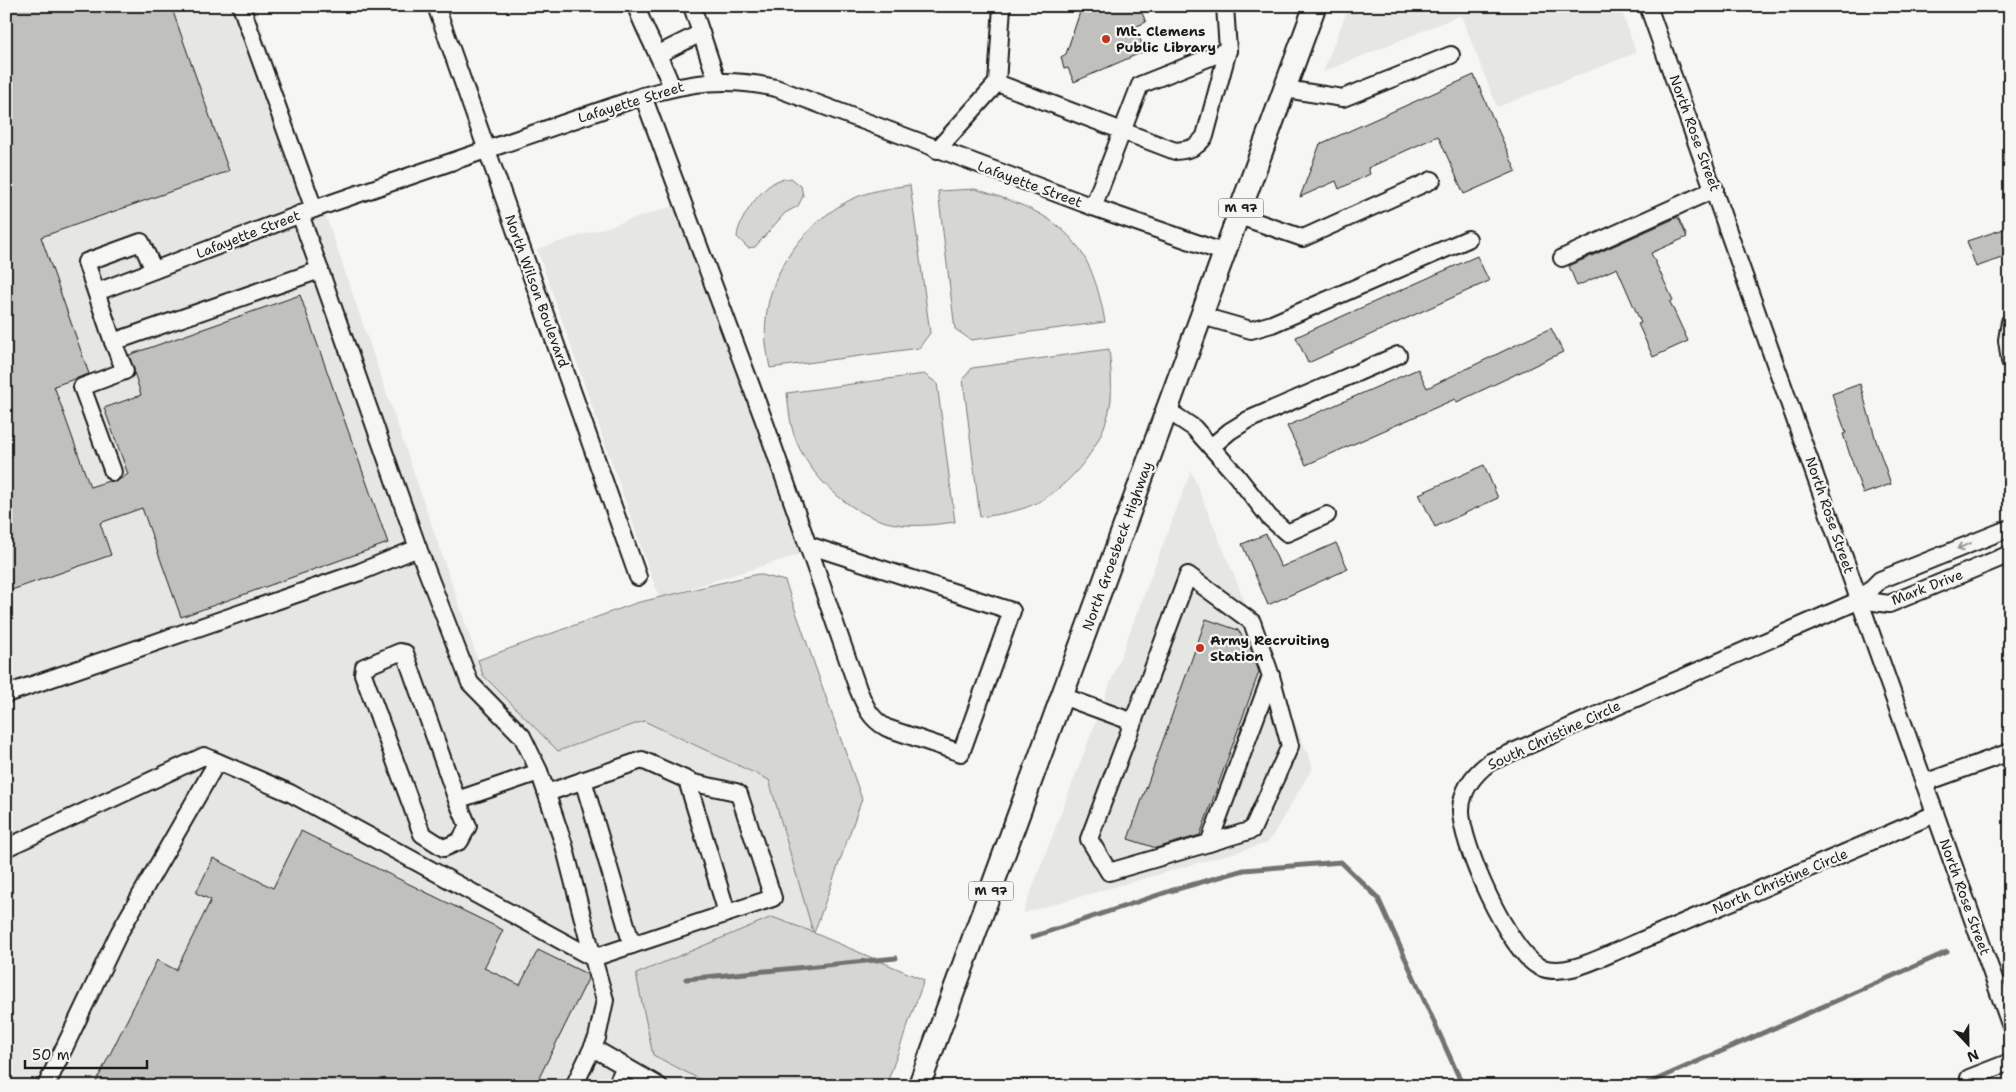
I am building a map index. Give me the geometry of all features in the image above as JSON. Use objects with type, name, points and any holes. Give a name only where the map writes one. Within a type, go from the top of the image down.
[{"type":"main road","name":"North Groesbeck Highway","points":[[919,1086],[1315,6]]},
{"type":"street","points":[[241,6],[307,212],[320,270],[418,548],[470,683],[522,736],[539,772],[564,845],[605,1000],[598,1038],[574,1086]]},
{"type":"street","name":"North Wilson Boulevard","points":[[436,6],[638,576]]},
{"type":"street","points":[[636,6],[643,27],[659,54],[672,88]]},
{"type":"street","points":[[692,6],[717,81]]},
{"type":"street","points":[[938,150],[997,83],[1002,6]]},
{"type":"street","points":[[997,83],[1174,151],[1188,150],[1200,145],[1205,136],[1228,50],[1225,6]]},
{"type":"street","name":"North Rose Street","points":[[1648,6],[1715,189],[2010,1024]]},
{"type":"street","points":[[659,54],[701,33]]},
{"type":"street","points":[[1093,207],[1140,85],[1228,50]]},
{"type":"street","points":[[1285,89],[1343,98],[1452,55]]},
{"type":"street","name":"Lafayette Street","points":[[97,292],[307,212],[643,96],[672,88],[717,81],[737,81],[776,88],[1093,207],[1225,253]]},
{"type":"street","points":[[643,96],[766,426],[858,689],[871,716],[886,728],[961,753],[1012,611],[808,545]]},
{"type":"street","points":[[1239,216],[1303,238],[1432,180]]},
{"type":"street","points":[[1562,258],[1715,189]]},
{"type":"street","points":[[1202,316],[1251,330],[1272,324],[1468,238]]},
{"type":"street","points":[[113,472],[82,387],[124,371],[86,262],[141,242],[154,270]]},
{"type":"street","points":[[113,342],[320,270]]},
{"type":"street","points":[[2010,322],[2007,340],[2010,361]]},
{"type":"street","points":[[1211,447],[1230,431],[1248,420],[1398,355]]},
{"type":"street","points":[[1168,410],[1194,428],[1269,518],[1287,533],[1327,514]]},
{"type":"street","name":"Mark Drive","points":[[1860,600],[1880,580],[2010,528]]},
{"type":"street","points":[[6,694],[360,572],[418,548]]},
{"type":"street","name":"Mark Drive","points":[[1860,600],[1889,604],[2010,554]]},
{"type":"street","points":[[1188,574],[1252,622],[1271,676],[1290,746],[1252,830],[1109,872],[1089,839],[1188,574]]},
{"type":"street","name":"South Christine Circle","points":[[1624,948],[1563,969],[1539,966],[1519,950],[1505,927],[1483,882],[1466,835],[1461,810],[1465,792],[1473,777],[1490,762],[1518,748],[1860,600]]},
{"type":"street","points":[[400,652],[405,653],[457,800],[468,826],[460,841],[444,848],[422,834],[363,674],[364,667],[400,652]]},
{"type":"street","points":[[1209,843],[1271,676]]},
{"type":"street","points":[[1062,696],[1133,722]]},
{"type":"street","points":[[1924,783],[2010,752]]},
{"type":"street","points":[[6,848],[204,756],[290,793],[593,958],[773,898],[740,794],[687,780],[642,760],[547,793]]},
{"type":"street","points":[[46,1086],[119,933],[217,762]]},
{"type":"street","points":[[457,800],[539,772]]},
{"type":"street","points":[[583,780],[632,944]]},
{"type":"street","points":[[687,780],[727,913]]},
{"type":"street","name":"North Christine Circle","points":[[1624,948],[1935,814]]},
{"type":"street","points":[[593,1048],[659,1086]]},
{"type":"street","points":[[1971,1086],[1968,1078],[2010,1062]]},
{"type":"street","points":[[616,1086],[625,1066]]},
{"type":"shaded area","points":[[6,6],[254,6],[483,675],[558,751],[644,721],[769,780],[814,933],[737,1086],[6,1086]]},
{"type":"shaded area","points":[[1349,6],[1620,6],[1636,53],[1497,107],[1461,15],[1323,72]]},
{"type":"shaded area","points":[[791,178],[801,186],[803,196],[798,206],[785,213],[755,247],[748,248],[737,237],[738,230],[746,213],[772,183]]},
{"type":"shaded area","points":[[910,185],[930,333],[919,348],[770,368],[765,332],[769,301],[774,283],[792,250],[818,222],[848,201],[870,192]]},
{"type":"shaded area","points":[[975,189],[1027,208],[1048,219],[1065,232],[1079,248],[1090,268],[1105,322],[971,340],[955,329],[938,191]]},
{"type":"shaded area","points":[[677,205],[804,553],[659,598],[537,249]]},
{"type":"shaded area","points":[[1109,349],[1111,399],[1103,429],[1088,457],[1078,470],[1055,492],[1035,504],[1004,513],[980,517],[963,379],[972,368]]},
{"type":"shaded area","points":[[924,374],[937,383],[955,522],[912,525],[886,522],[872,517],[845,502],[812,469],[797,443],[793,431],[787,393]]},
{"type":"shaded area","points":[[1191,471],[1313,767],[1268,843],[1023,913]]},
{"type":"shaded area","points":[[758,574],[785,581],[862,799],[814,933],[924,980],[886,1086],[704,1086],[705,1082],[653,1055],[636,974],[772,917],[813,932],[769,780],[644,721],[558,751],[483,675],[478,660],[636,603]]},
{"type":"building","points":[[6,6],[171,6],[229,171],[41,237],[89,374],[54,386],[90,487],[109,481],[116,482],[128,474],[104,408],[141,395],[129,355],[300,295],[388,543],[181,617],[142,508],[100,523],[111,555],[6,592]]},
{"type":"building","name":"Mt. Clemens Public Library","points":[[1082,6],[1139,6],[1146,22],[1135,27],[1145,51],[1074,82],[1068,68],[1064,69],[1061,57],[1066,54]]},
{"type":"building","points":[[1474,75],[1516,171],[1464,194],[1438,136],[1368,168],[1370,174],[1339,189],[1336,181],[1300,197],[1320,144]]},
{"type":"building","points":[[1678,217],[1687,237],[1651,253],[1673,300],[1670,302],[1688,341],[1653,357],[1638,324],[1641,323],[1617,268],[1577,286],[1569,266]]},
{"type":"building","points":[[2010,227],[2010,255],[1976,267],[1967,241]]},
{"type":"building","points":[[1477,256],[1489,281],[1308,363],[1296,337]]},
{"type":"building","points":[[1551,328],[1563,352],[1457,402],[1455,399],[1306,465],[1287,426],[1418,369],[1427,388]]},
{"type":"building","points":[[1860,384],[1877,444],[1891,484],[1863,494],[1843,434],[1846,433],[1832,394]]},
{"type":"building","points":[[1484,465],[1498,498],[1435,527],[1419,494]]},
{"type":"building","points":[[1266,534],[1281,567],[1336,543],[1348,569],[1268,605],[1242,544]]},
{"type":"building","points":[[1206,619],[1238,630],[1250,647],[1259,672],[1200,835],[1156,848],[1128,839]]},
{"type":"building","points":[[301,831],[503,930],[484,968],[520,985],[538,950],[587,974],[588,979],[535,1086],[94,1086],[157,960],[176,970],[211,900],[196,893],[213,858],[273,888]]},
{"type":"waterway","points":[[1032,937],[1170,891],[1244,870],[1341,862],[1378,898],[1463,1086]]},
{"type":"waterway","points":[[1642,1086],[1947,952]]},
{"type":"waterway","points":[[686,979],[896,958]]},
{"type":"place","name":"Mt. Clemens Public Library","points":[[1106,39]]},
{"type":"place","name":"Army Recruiting Station","points":[[1200,648]]}]
